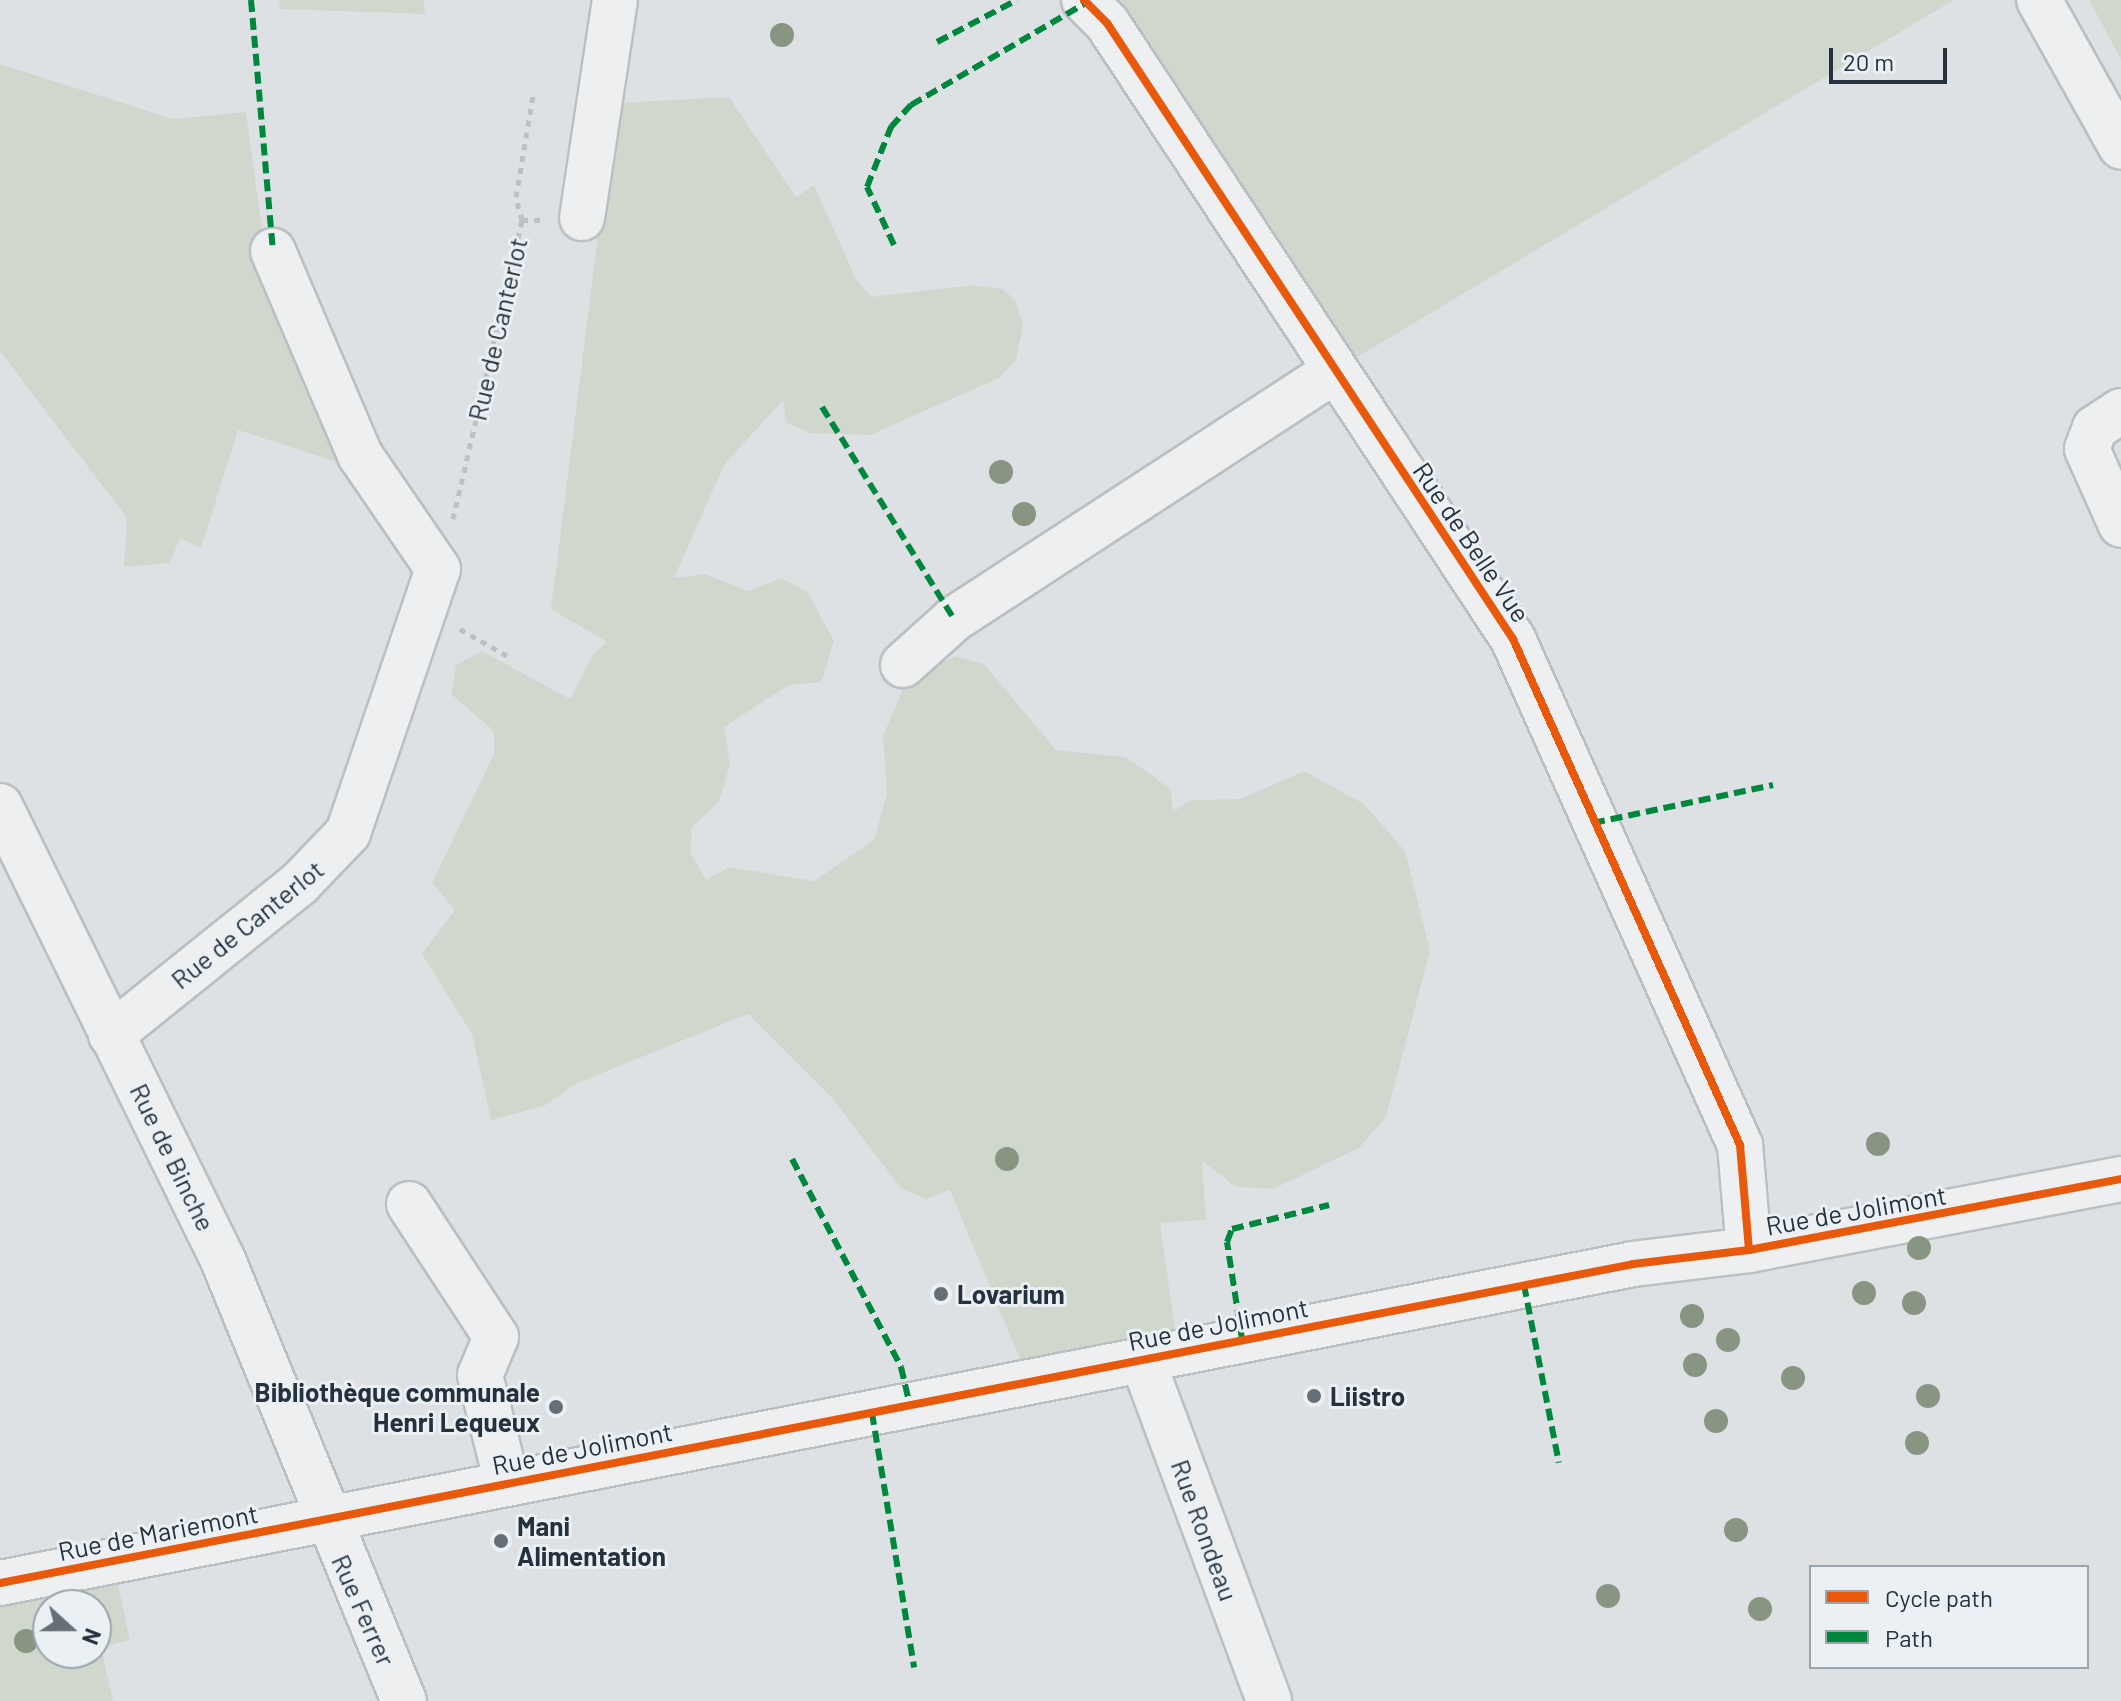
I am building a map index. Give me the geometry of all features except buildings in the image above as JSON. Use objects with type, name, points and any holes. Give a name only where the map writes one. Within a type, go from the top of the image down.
[{"type":"street","points":[[582,218],[615,0]]},
{"type":"street","name":"Rue de Belle Vue","points":[[1084,0],[1107,23],[1513,639],[1740,1145],[1749,1250]]},
{"type":"street","points":[[2039,0],[2121,147]]},
{"type":"street","points":[[273,251],[360,455],[438,569]]},
{"type":"street","points":[[903,665],[954,619],[1334,371]]},
{"type":"street","points":[[2121,411],[2095,428],[2087,449],[2121,525]]},
{"type":"street","name":"Rue de Canterlot","points":[[111,1035],[336,849],[360,809],[438,569]]},
{"type":"street","name":"Rue de Binche","points":[[0,806],[223,1260],[324,1519]]},
{"type":"street","name":"Rue de Jolimont","points":[[324,1519],[1633,1264],[1749,1250],[2121,1179]]},
{"type":"street","points":[[409,1204],[496,1337],[480,1375],[507,1483]]},
{"type":"street","name":"Rue Rondeau","points":[[1142,1359],[1269,1701]]},
{"type":"street","name":"Rue de Mariemont","points":[[0,1583],[324,1519]]},
{"type":"street","name":"Rue Ferrer","points":[[324,1519],[404,1701]]},
{"type":"path","points":[[522,220],[516,197],[533,95]]},
{"type":"path","points":[[420,628],[463,629],[511,658]]},
{"type":"shaded area","points":[[279,0],[424,0],[425,14],[280,9]]},
{"type":"shaded area","points":[[1116,0],[1954,0],[1334,371],[1098,12]]},
{"type":"shaded area","points":[[2089,0],[2121,0],[2121,59]]},
{"type":"shaded area","points":[[0,64],[173,119],[246,112],[263,237],[361,470],[238,430],[201,548],[180,538],[170,563],[124,567],[127,518],[0,351]]},
{"type":"shaded area","points":[[729,97],[796,197],[814,185],[855,277],[871,297],[972,285],[1003,289],[1016,301],[1023,325],[1016,360],[999,378],[870,435],[809,433],[786,422],[783,400],[724,465],[674,578],[705,574],[749,591],[781,578],[807,591],[834,641],[821,682],[789,685],[724,727],[730,764],[719,802],[692,827],[691,853],[706,880],[729,867],[814,881],[874,840],[887,794],[883,736],[906,682],[955,656],[984,664],[1056,750],[1125,757],[1171,790],[1173,812],[1190,800],[1240,799],[1304,771],[1364,804],[1405,851],[1430,951],[1386,1117],[1359,1148],[1273,1189],[1236,1187],[1202,1161],[1206,1220],[1160,1223],[1178,1351],[1029,1381],[950,1190],[926,1199],[901,1188],[831,1097],[748,1014],[575,1084],[544,1106],[491,1120],[472,1034],[422,954],[455,910],[432,883],[494,754],[494,731],[451,694],[456,665],[482,651],[570,699],[593,654],[607,642],[551,609],[600,219],[599,104]]},
{"type":"shaded area","points":[[113,1562],[130,1640],[112,1644],[112,1589],[32,1589],[32,1669],[106,1669],[113,1701],[0,1701],[0,1583]]},
{"type":"marked path","points":[[251,0],[273,251]]},
{"type":"marked path","points":[[937,42],[1017,0]]},
{"type":"marked path","points":[[894,245],[867,187],[891,127],[911,105],[1087,2]]},
{"type":"marked path","points":[[822,407],[954,619]]},
{"type":"marked path","points":[[1593,823],[1773,785]]},
{"type":"marked path","points":[[792,1159],[901,1367],[910,1405]]},
{"type":"marked path","points":[[1242,1339],[1227,1242],[1232,1229],[1329,1205]]},
{"type":"marked path","points":[[1524,1285],[1559,1463]]},
{"type":"marked path","points":[[872,1413],[914,1668]]},
{"type":"cycle path","points":[[1084,0],[1107,23],[1513,639],[1740,1145],[1749,1250]]},
{"type":"cycle path","points":[[0,1583],[1633,1264],[1749,1250],[2121,1179]]},
{"type":"place","name":"Lovarium","points":[[941,1294]]},
{"type":"place","name":"Liistro","points":[[1314,1396]]},
{"type":"place","name":"Bibliothèque communale Henri Lequeux","points":[[556,1407]]},
{"type":"place","name":"Mani Alimentation","points":[[501,1541]]}]
